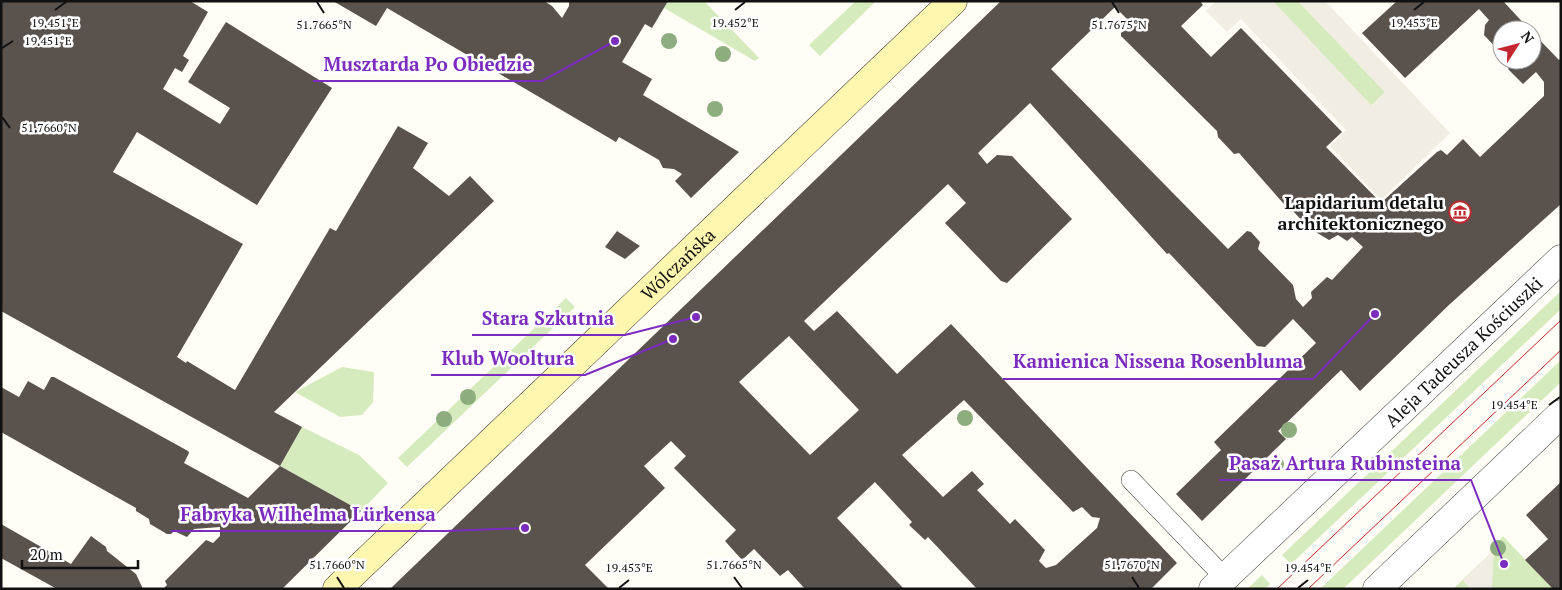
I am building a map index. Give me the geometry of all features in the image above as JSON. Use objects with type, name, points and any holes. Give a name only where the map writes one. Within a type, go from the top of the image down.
[{"type":"main road","name":"Wólczańska","points":[[337,589],[952,1]]},
{"type":"street","name":"Aleja Tadeusza Kościuszki","points":[[1219,583],[1561,258]]},
{"type":"street","points":[[1377,589],[1561,414]]},
{"type":"lane","points":[[1131,480],[1219,583]]},
{"type":"green space","points":[[668,1],[704,1],[759,58],[755,61],[664,8]]},
{"type":"green space","points":[[856,1],[876,1],[820,56],[809,45]]},
{"type":"green space","points":[[1298,1],[1385,92],[1371,106],[1272,2]]},
{"type":"green space","points":[[1561,291],[1561,309],[1291,564],[1282,555]]},
{"type":"green space","points":[[566,298],[575,307],[407,467],[398,458]]},
{"type":"green space","points":[[1561,360],[1561,382],[1343,589],[1320,589]]},
{"type":"green space","points":[[342,367],[374,372],[373,402],[362,415],[340,417],[295,392]]},
{"type":"green space","points":[[302,427],[359,455],[388,483],[361,511],[280,466]]},
{"type":"green space","points":[[1503,536],[1553,589],[1453,589],[1494,550],[1494,546]]},
{"type":"green space","points":[[1262,575],[1270,584],[1265,589],[1247,589]]},
{"type":"shaded area","points":[[1216,1],[1273,1],[1372,106],[1385,92],[1298,1],[1325,1],[1450,133],[1381,200],[1330,146],[1346,130],[1241,19],[1227,32],[1206,11]]},
{"type":"shaded area","points":[[1494,550],[1492,589],[1470,589],[1463,580]]},
{"type":"building","points":[[1,1],[190,1],[208,12],[183,56],[189,60],[182,72],[175,68],[163,89],[220,124],[230,108],[188,82],[226,22],[332,88],[257,205],[137,132],[113,172],[243,244],[177,357],[235,390],[330,228],[336,231],[398,126],[428,143],[413,168],[449,196],[470,176],[494,201],[274,412],[302,427],[280,466],[1,311]]},
{"type":"building","points":[[333,1],[544,1],[552,6],[562,18],[569,6],[569,1],[668,1],[652,28],[645,24],[622,62],[652,79],[643,95],[739,152],[691,198],[675,181],[682,174],[674,169],[663,168],[659,160],[619,137],[616,142],[387,8],[376,26]]},
{"type":"building","points":[[1001,1],[1200,1],[1203,5],[1181,26],[1211,57],[1241,28],[1342,132],[1326,147],[1388,210],[1383,201],[1437,152],[1441,150],[1447,155],[1463,139],[1480,157],[1544,96],[1544,82],[1536,72],[1523,84],[1509,70],[1542,70],[1542,42],[1559,60],[1561,58],[1561,204],[1450,304],[1360,391],[1341,370],[1278,431],[1286,439],[1202,521],[1176,494],[1221,450],[1214,442],[1316,343],[1293,319],[1265,347],[1257,346],[1169,253],[1167,254],[1030,103],[978,153],[987,164],[997,155],[1012,156],[1072,219],[1007,283],[1001,281],[945,223],[966,203],[948,184],[804,321],[814,331],[837,311],[897,374],[951,324],[1177,563],[1151,589],[977,589],[928,537],[925,540],[909,525],[912,522],[875,482],[837,518],[904,589],[805,589],[788,570],[780,576],[754,549],[742,560],[725,541],[736,530],[674,468],[686,456],[671,441],[644,466],[665,488],[585,565],[609,589],[390,589]],"holes":[[[1115,7],[1132,24],[1121,33],[1121,36],[1217,131],[1218,137],[1234,154],[1239,153],[1291,212],[1292,210],[1309,228],[1329,240],[1338,235],[1347,241],[1352,237],[1363,247],[1332,280],[1327,277],[1311,292],[1312,298],[1303,307],[1296,299],[1293,285],[1258,249],[1260,242],[1251,232],[1247,231],[1228,249],[1051,69]],[[789,336],[859,410],[810,455],[739,382]],[[964,400],[1073,512],[1082,507],[1092,517],[1100,518],[1097,528],[1056,565],[1046,568],[1039,561],[1045,550],[1015,519],[1010,524],[977,490],[984,484],[972,471],[943,497],[902,455]]]},
{"type":"building","points":[[1397,1],[1503,1],[1521,20],[1492,20],[1492,43],[1484,35],[1485,25],[1489,20],[1479,9],[1405,78],[1362,33]]},
{"type":"building","points":[[617,231],[640,246],[625,259],[605,247]]},
{"type":"building","points":[[51,377],[188,451],[189,453],[184,463],[248,498],[280,466],[361,511],[282,589],[163,589],[167,585],[165,581],[206,540],[213,543],[220,536],[220,527],[194,529],[187,537],[174,531],[171,534],[167,534],[150,524],[149,519],[136,511],[136,508],[1,432],[1,387],[19,397],[28,381],[44,390]]},
{"type":"building","points":[[1561,482],[1561,589],[1553,589],[1525,560],[1548,539],[1526,515]]},
{"type":"building","points":[[1,524],[71,564],[91,536],[136,574],[143,589],[57,589],[1,558]]},
{"type":"tram line","points":[[1277,589],[1561,320]]},
{"type":"tram line","points":[[1308,589],[1561,350]]},
{"type":"place","name":"Musztarda Po Obiedzie","points":[[615,41]]},
{"type":"place","name":"Lapidarium detalu architektonicznego","points":[[1460,212]]},
{"type":"place","name":"Kamienica Nissena Rosenbluma","points":[[1375,314]]},
{"type":"place","name":"Stara Szkutnia","points":[[696,317]]},
{"type":"place","name":"Klub Wooltura","points":[[673,339]]},
{"type":"place","name":"Fabryka Wilhelma Lürkensa","points":[[525,528]]},
{"type":"place","name":"Pasaż Artura Rubinsteina","points":[[1504,564]]}]
